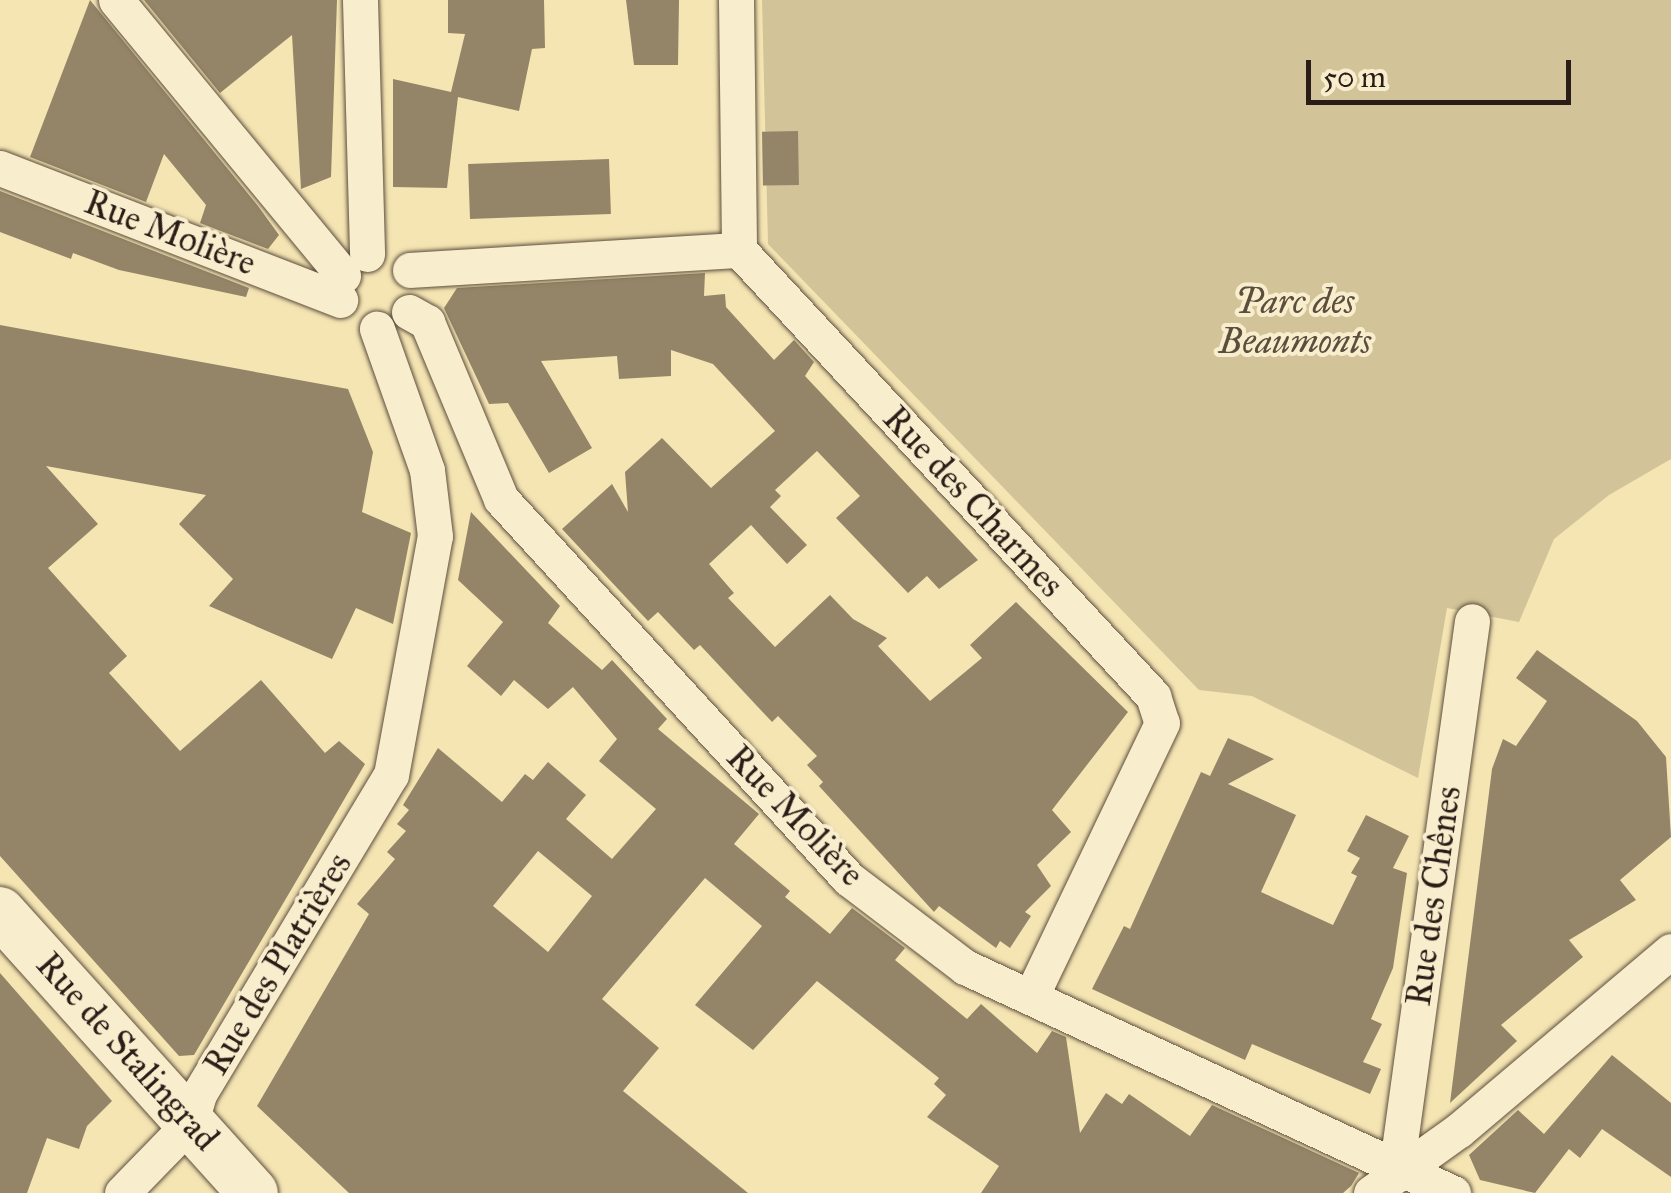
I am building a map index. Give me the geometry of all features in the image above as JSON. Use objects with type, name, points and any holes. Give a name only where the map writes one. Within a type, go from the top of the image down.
[{"type":"main road","name":"Rue de Stalingrad","points":[[0,912],[253,1193]]},
{"type":"street","points":[[116,0],[350,276]]},
{"type":"street","points":[[350,276],[386,253],[410,270],[416,291],[409,312],[377,329],[354,320],[350,276],[360,0]]},
{"type":"street","points":[[410,270],[739,250],[736,0]]},
{"type":"street","name":"Rue Molière","points":[[0,168],[350,276]]},
{"type":"street","name":"Rue des Charmes","points":[[739,250],[1153,696],[1162,724],[1032,994]]},
{"type":"street","name":"Rue Molière","points":[[409,312],[427,322],[501,499],[849,879],[965,967],[1032,994],[1383,1182],[1453,1193]]},
{"type":"street","name":"Rue des Platrières","points":[[122,1193],[191,1122],[198,1094],[392,775],[435,536],[427,470],[377,329]]},
{"type":"street","name":"Rue des Chênes","points":[[1383,1182],[1472,621]]},
{"type":"street","points":[[1383,1182],[1459,1130],[1671,950]]},
{"type":"green space","name":"Parc des Beaumonts","points":[[762,0],[1671,0],[1671,459],[1609,495],[1554,539],[1519,622],[1447,608],[1418,778],[1252,696],[1199,690],[768,244]]},
{"type":"building","points":[[90,0],[279,235],[268,249],[200,223],[206,205],[164,154],[146,202],[30,157]]},
{"type":"building","points":[[144,0],[337,0],[331,177],[301,189],[292,35],[220,93]]},
{"type":"building","points":[[448,0],[544,0],[545,48],[532,49],[519,111],[458,97],[447,188],[393,187],[393,79],[451,92],[465,34],[448,33]]},
{"type":"building","points":[[626,0],[679,0],[678,65],[634,65]]},
{"type":"building","points":[[798,131],[799,185],[763,186],[762,132]]},
{"type":"building","points":[[609,159],[611,214],[470,219],[468,164]]},
{"type":"building","points":[[0,191],[249,288],[246,297],[119,270],[73,253],[71,259],[0,232]]},
{"type":"building","points":[[705,273],[704,296],[725,294],[726,307],[774,360],[794,340],[814,362],[805,376],[978,560],[939,589],[927,576],[908,593],[836,518],[860,496],[817,451],[775,490],[781,496],[770,507],[807,545],[787,564],[751,525],[709,564],[734,593],[728,598],[775,647],[830,595],[853,619],[887,638],[878,646],[930,701],[982,658],[970,645],[1016,602],[1128,712],[1052,810],[1071,832],[1037,865],[1051,886],[1025,912],[1031,916],[1010,948],[1000,941],[996,948],[939,906],[934,912],[819,786],[823,782],[807,765],[817,756],[778,716],[772,722],[700,645],[694,650],[658,612],[648,621],[562,529],[612,484],[628,512],[625,472],[662,438],[711,488],[775,431],[713,364],[671,350],[671,376],[619,379],[617,356],[541,361],[592,448],[549,473],[508,403],[489,404],[444,308],[457,288]]},
{"type":"building","points":[[0,325],[348,389],[373,452],[362,512],[411,533],[393,624],[356,608],[332,659],[209,606],[233,579],[179,524],[206,495],[46,466],[98,524],[48,568],[127,656],[109,673],[180,751],[261,680],[325,753],[339,741],[365,764],[194,1055],[179,1056],[0,856]]},
{"type":"building","points":[[471,512],[560,606],[548,623],[602,670],[612,660],[667,719],[658,729],[759,814],[734,844],[790,891],[785,897],[830,934],[852,908],[905,948],[895,960],[967,1019],[981,1004],[1037,1053],[1052,1031],[1066,1037],[1080,1133],[1106,1093],[1122,1104],[1129,1094],[1190,1136],[1212,1105],[1359,1173],[1351,1186],[1343,1193],[981,1193],[999,1166],[927,1117],[946,1095],[934,1084],[939,1078],[817,981],[753,1050],[695,1005],[762,926],[705,878],[602,999],[659,1048],[623,1091],[748,1193],[349,1193],[257,1106],[369,914],[357,904],[395,859],[387,852],[406,831],[397,824],[409,810],[403,805],[438,748],[502,802],[525,774],[533,780],[548,762],[586,795],[566,819],[612,859],[656,809],[599,761],[617,739],[573,687],[548,709],[514,680],[501,696],[467,666],[503,622],[458,580]],"holes":[[[538,851],[592,896],[548,952],[493,906]]]},
{"type":"building","points":[[1537,650],[1637,721],[1666,757],[1671,837],[1620,880],[1636,900],[1569,940],[1583,957],[1501,1025],[1517,1041],[1450,1103],[1492,769],[1503,739],[1516,746],[1547,701],[1516,678]]},
{"type":"building","points":[[1228,738],[1274,759],[1228,784],[1296,815],[1261,892],[1333,925],[1357,876],[1351,873],[1360,858],[1347,851],[1366,815],[1409,836],[1393,868],[1407,873],[1393,968],[1371,1019],[1382,1024],[1363,1062],[1381,1069],[1370,1094],[1252,1044],[1245,1060],[1092,989],[1124,926],[1130,929],[1201,772],[1210,776]]},
{"type":"building","points":[[0,973],[112,1101],[87,1126],[79,1149],[47,1138],[27,1193],[0,1193]]},
{"type":"building","points":[[1612,1055],[1671,1103],[1671,1177],[1602,1129],[1580,1158],[1569,1149],[1535,1193],[1480,1180],[1469,1155],[1518,1110],[1544,1134]]}]
